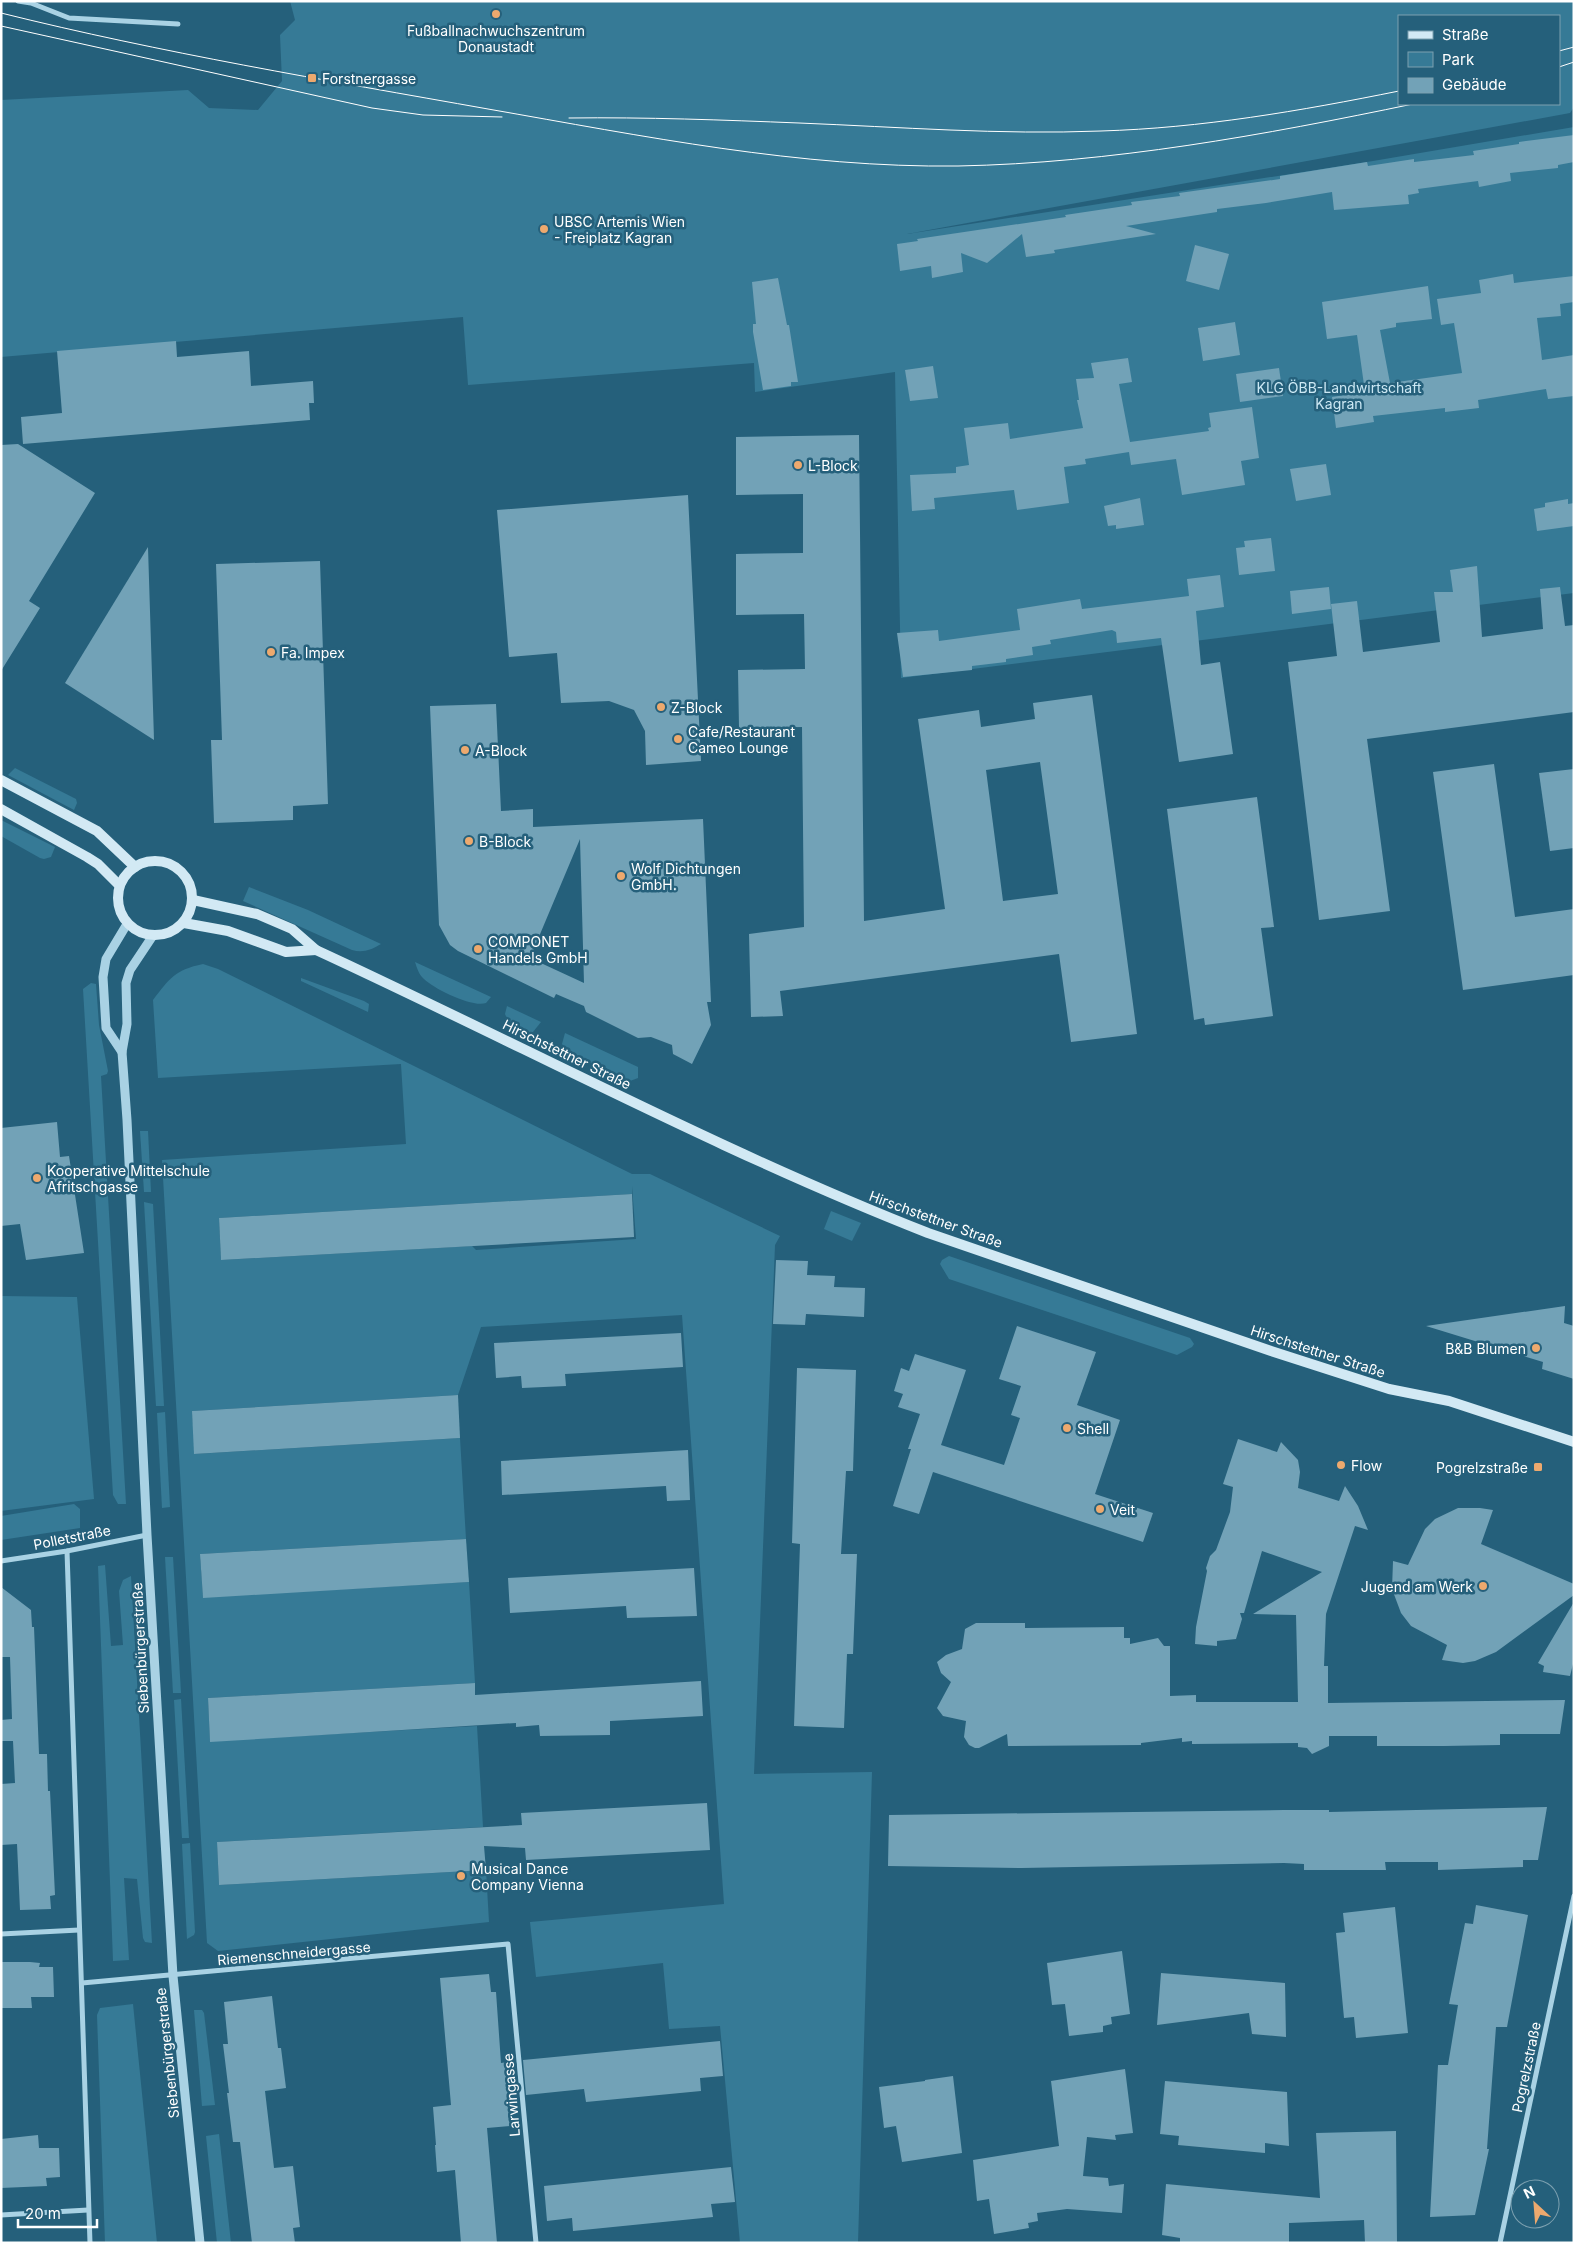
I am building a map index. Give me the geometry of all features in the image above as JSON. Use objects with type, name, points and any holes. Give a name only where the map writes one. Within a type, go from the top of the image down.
[{"type":"main road","points":[[1,780],[97,831],[135,867]]},
{"type":"main road","points":[[1,809],[88,857],[98,864],[119,885]]},
{"type":"main road","points":[[150,861],[167,862],[181,870],[190,884],[193,900],[184,923],[168,934],[152,937],[139,933],[126,924],[121,915],[117,900],[119,885],[126,874],[135,867],[150,861]]},
{"type":"main road","name":"Hirschstettner Straße","points":[[193,900],[257,914],[292,929],[316,950],[737,1151],[900,1222],[1280,1354],[1389,1389],[1449,1401],[1574,1442]]},
{"type":"main road","name":"Hirschstettner Straße","points":[[184,923],[228,931],[286,952],[316,950]]},
{"type":"street","points":[[18,1],[31,3],[69,18],[178,24]]},
{"type":"street","name":"Siebenbürgerstraße","points":[[122,1052],[106,1028],[103,977],[106,959],[126,924]]},
{"type":"street","name":"Siebenbürgerstraße","points":[[152,937],[130,970],[126,983],[127,1024],[122,1052],[128,1120],[147,1535],[174,1976],[200,2243]]},
{"type":"street","name":"Polletstraße","points":[[1,1561],[67,1551],[147,1535]]},
{"type":"street","points":[[67,1551],[90,2243]]},
{"type":"street","name":"Pogrelzstraße","points":[[1500,2243],[1574,1896]]},
{"type":"street","points":[[1,1934],[79,1930]]},
{"type":"street","name":"Riemenschneidergasse","points":[[82,1983],[508,1944]]},
{"type":"street","name":"Larwingasse","points":[[508,1944],[536,2243]]},
{"type":"street","points":[[1,2215],[88,2210]]},
{"type":"green space","name":"KLG ÖBB-Landwirtschaft Kagran","points":[[290,1],[1574,1],[1574,107],[1570,113],[907,234],[1373,161],[1574,127],[1574,593],[901,678],[895,372],[755,392],[754,363],[468,385],[463,317],[1,357],[1,100],[188,90],[209,108],[258,110],[282,81],[280,35],[295,20]]},
{"type":"green space","points":[[15,768],[76,799],[77,803],[74,810],[8,775]]},
{"type":"green space","points":[[1,820],[55,847],[51,857],[40,858],[1,836]]},
{"type":"green space","points":[[249,887],[308,910],[381,944],[367,950],[352,950],[243,901]]},
{"type":"green space","points":[[415,962],[491,997],[486,1003],[480,1004],[454,997],[436,988],[424,979],[419,973]]},
{"type":"green space","points":[[203,964],[218,969],[632,1174],[650,1174],[780,1236],[775,1245],[754,1774],[872,1772],[858,2243],[740,2243],[720,2026],[669,2029],[663,1963],[536,1977],[530,1922],[724,1904],[682,1315],[481,1327],[458,1395],[192,1411],[195,1454],[460,1438],[466,1539],[200,1554],[203,1597],[469,1582],[475,1683],[208,1698],[210,1741],[477,1726],[483,1827],[217,1842],[219,1885],[486,1870],[489,1922],[218,1951],[207,1943],[162,1160],[406,1144],[401,1064],[158,1078],[153,1000],[174,976],[194,966]],"holes":[[[632,1186],[636,1239],[476,1250],[472,1246],[221,1260],[219,1218],[632,1194]]]},
{"type":"green space","points":[[301,978],[364,1001],[369,1004],[368,1012],[301,981]]},
{"type":"green space","points":[[91,983],[96,984],[99,1025],[108,1071],[107,1074],[101,1076],[126,1504],[118,1504],[113,1495],[83,989]]},
{"type":"green space","points":[[507,1006],[541,1022],[533,1032],[520,1029],[507,1018],[505,1014]]},
{"type":"green space","points":[[565,1033],[638,1067],[638,1078],[630,1081],[624,1079],[568,1052],[562,1044]]},
{"type":"green space","points":[[140,1131],[148,1131],[151,1192],[144,1192]]},
{"type":"green space","points":[[144,1202],[153,1204],[164,1406],[156,1406]]},
{"type":"green space","points":[[831,1211],[861,1223],[852,1241],[824,1229]]},
{"type":"green space","points":[[949,1256],[1190,1338],[1194,1344],[1177,1355],[949,1279],[940,1264],[942,1260]]},
{"type":"green space","points":[[1,1296],[77,1297],[94,1499],[1,1511]]},
{"type":"green space","points":[[165,1412],[170,1507],[162,1508],[157,1413]]},
{"type":"green space","points":[[74,1504],[80,1509],[80,1528],[1,1540],[1,1516]]},
{"type":"green space","points":[[165,1557],[173,1557],[181,1693],[173,1693]]},
{"type":"green space","points":[[105,1565],[111,1646],[123,1645],[119,1591],[123,1580],[131,1576],[152,1943],[145,1942],[143,1938],[137,1879],[124,1878],[129,1960],[113,1961],[98,1566]]},
{"type":"green space","points":[[181,1699],[189,1838],[182,1838],[174,1700]]},
{"type":"green space","points":[[190,1843],[195,1932],[194,1935],[187,1939],[182,1844]]},
{"type":"green space","points":[[133,2004],[157,2243],[105,2243],[97,2015],[100,2008]]},
{"type":"green space","points":[[194,2010],[202,2010],[204,2013],[215,2105],[202,2106]]},
{"type":"green space","points":[[219,2134],[231,2243],[217,2243],[206,2136]]},
{"type":"building","points":[[1574,135],[1574,162],[1558,165],[1558,168],[1510,173],[1511,181],[1479,187],[1478,181],[1418,189],[1419,193],[1408,195],[1409,204],[1334,210],[1332,192],[1217,209],[1217,212],[1126,226],[1156,234],[1054,250],[1055,253],[1026,257],[1022,234],[987,263],[961,253],[963,272],[932,278],[931,266],[900,271],[897,244],[918,241],[917,239],[1066,217],[1065,215],[1132,205],[1131,202],[1180,196],[1179,193],[1280,179],[1280,176],[1367,162],[1368,166],[1414,159],[1414,162],[1474,155],[1473,151],[1519,144],[1519,142]]},
{"type":"building","points":[[1195,245],[1229,254],[1219,290],[1186,281]]},
{"type":"building","points":[[1513,274],[1514,283],[1574,276],[1574,302],[1560,304],[1561,316],[1537,318],[1542,360],[1574,355],[1574,396],[1548,399],[1546,389],[1478,400],[1479,408],[1445,412],[1445,408],[1373,416],[1374,422],[1336,428],[1332,397],[1365,392],[1357,335],[1327,339],[1322,302],[1428,286],[1432,319],[1396,323],[1396,327],[1380,330],[1390,383],[1462,373],[1454,323],[1441,325],[1437,299],[1481,293],[1479,280]]},
{"type":"building","points":[[778,278],[787,325],[789,325],[798,382],[791,382],[791,386],[763,390],[753,332],[753,324],[756,324],[752,282]]},
{"type":"building","points":[[1235,322],[1240,355],[1203,361],[1198,328]]},
{"type":"building","points":[[176,341],[177,357],[249,351],[251,386],[313,381],[314,403],[309,403],[310,420],[23,444],[21,417],[62,413],[57,351]]},
{"type":"building","points":[[1128,358],[1132,382],[1119,384],[1130,442],[1209,431],[1208,428],[1211,427],[1209,413],[1252,407],[1259,458],[1241,461],[1245,485],[1182,495],[1176,459],[1131,465],[1129,452],[1085,459],[1086,464],[1064,467],[1069,503],[1017,510],[1014,490],[934,498],[935,509],[912,511],[910,475],[956,473],[956,467],[969,465],[964,428],[1008,423],[1010,439],[1083,428],[1077,400],[1079,400],[1076,379],[1094,378],[1091,363]]},
{"type":"building","points":[[933,366],[938,398],[910,401],[905,370]]},
{"type":"building","points":[[1279,368],[1283,396],[1240,402],[1236,374]]},
{"type":"building","points":[[859,435],[864,921],[945,909],[918,719],[979,710],[981,727],[1035,719],[1033,703],[1092,695],[1137,1034],[1071,1042],[1059,954],[780,991],[783,1016],[751,1017],[749,934],[804,927],[802,727],[739,728],[738,670],[805,669],[804,614],[736,615],[736,554],[803,553],[803,494],[736,495],[736,437]],"holes":[[[1040,762],[1058,894],[1003,901],[986,770]]]},
{"type":"building","points":[[18,444],[95,493],[29,601],[40,608],[1,671],[1,445]]},
{"type":"building","points":[[1326,464],[1331,495],[1296,501],[1290,469]]},
{"type":"building","points":[[688,495],[701,761],[646,765],[645,731],[634,710],[609,701],[561,703],[557,653],[509,657],[497,510]]},
{"type":"building","points":[[1140,498],[1144,525],[1116,529],[1116,525],[1108,526],[1104,506]]},
{"type":"building","points":[[1568,499],[1568,504],[1574,503],[1574,526],[1537,531],[1534,509],[1545,507],[1545,503]]},
{"type":"building","points":[[1271,538],[1275,571],[1239,575],[1236,548],[1245,547],[1244,541]]},
{"type":"building","points":[[148,547],[154,740],[65,683]]},
{"type":"building","name":"Fa. Impex","points":[[320,561],[328,804],[293,806],[293,820],[214,823],[211,740],[222,740],[216,564]]},
{"type":"building","points":[[1477,566],[1482,637],[1543,629],[1540,589],[1560,587],[1565,626],[1574,625],[1574,712],[1367,739],[1390,911],[1319,920],[1288,662],[1337,656],[1331,604],[1357,601],[1363,652],[1440,642],[1434,592],[1453,592],[1450,570]]},
{"type":"building","points":[[1220,575],[1224,607],[1196,611],[1201,665],[1220,662],[1233,754],[1179,762],[1161,638],[1117,643],[1116,632],[1112,630],[1050,640],[1051,644],[1032,647],[1033,655],[1006,659],[1006,662],[972,666],[972,670],[903,677],[897,633],[938,630],[939,641],[1020,630],[1017,609],[1080,599],[1082,609],[1189,596],[1187,579]]},
{"type":"building","points":[[1329,587],[1331,609],[1292,614],[1290,591]]},
{"type":"building","points":[[496,704],[501,811],[533,809],[533,827],[703,819],[711,1002],[707,1002],[711,1025],[692,1064],[673,1054],[672,1045],[651,1037],[638,1038],[586,1012],[584,1006],[556,994],[554,998],[458,951],[450,945],[439,925],[430,706]],"holes":[[[580,839],[584,983],[530,958]]]},
{"type":"building","points":[[1494,764],[1515,917],[1574,909],[1574,975],[1463,990],[1433,772]]},
{"type":"building","points":[[1574,769],[1574,848],[1550,851],[1539,773]]},
{"type":"building","points":[[1257,797],[1274,927],[1261,928],[1273,1016],[1205,1025],[1204,1018],[1194,1020],[1167,809]]},
{"type":"building","name":"Kooperative Mittelschule Afritschgasse","points":[[57,1122],[60,1157],[69,1156],[84,1253],[26,1260],[20,1224],[1,1226],[1,1128]]},
{"type":"building","points":[[632,1194],[634,1237],[221,1260],[219,1218]]},
{"type":"building","points":[[776,1260],[808,1261],[807,1275],[835,1276],[834,1287],[865,1288],[864,1317],[806,1314],[805,1325],[773,1324]]},
{"type":"building","name":"B&B Blumen","points":[[1565,1306],[1564,1323],[1574,1326],[1574,1379],[1542,1369],[1543,1362],[1426,1326]]},
{"type":"building","points":[[1017,1326],[1096,1352],[1077,1405],[1120,1420],[1095,1494],[1153,1513],[1143,1542],[933,1472],[919,1514],[893,1506],[911,1449],[908,1449],[920,1414],[898,1407],[903,1394],[894,1391],[901,1368],[909,1371],[915,1354],[966,1370],[941,1445],[1004,1465],[1020,1418],[1011,1415],[1021,1386],[999,1379]]},
{"type":"building","points":[[681,1333],[683,1367],[565,1374],[566,1386],[522,1388],[521,1376],[496,1378],[494,1343]]},
{"type":"building","points":[[797,1368],[856,1370],[853,1471],[846,1471],[841,1554],[857,1554],[853,1654],[847,1654],[844,1728],[794,1726],[800,1544],[792,1543]]},
{"type":"building","points":[[458,1395],[460,1438],[194,1454],[192,1411]]},
{"type":"building","points":[[1238,1439],[1277,1452],[1281,1442],[1298,1460],[1300,1472],[1298,1488],[1339,1501],[1345,1486],[1358,1506],[1368,1530],[1355,1526],[1326,1614],[1324,1666],[1328,1666],[1328,1703],[1565,1700],[1560,1734],[1500,1734],[1500,1745],[1444,1746],[1377,1746],[1377,1736],[1329,1736],[1329,1746],[1312,1754],[1307,1748],[1298,1747],[1298,1743],[1192,1744],[1192,1741],[1182,1742],[1182,1738],[1141,1743],[1141,1745],[1008,1746],[1007,1734],[979,1748],[969,1745],[964,1737],[966,1721],[943,1716],[937,1708],[951,1682],[941,1673],[937,1662],[946,1655],[962,1649],[965,1629],[976,1623],[1025,1623],[1025,1628],[1124,1627],[1124,1638],[1130,1638],[1130,1644],[1158,1638],[1164,1646],[1170,1646],[1170,1696],[1196,1695],[1196,1702],[1298,1702],[1296,1615],[1253,1614],[1322,1572],[1262,1551],[1244,1613],[1240,1613],[1242,1619],[1236,1639],[1217,1641],[1217,1646],[1195,1644],[1206,1568],[1210,1556],[1216,1550],[1230,1512],[1233,1487],[1223,1484]]},
{"type":"building","points":[[688,1450],[690,1500],[667,1501],[666,1486],[502,1495],[501,1461]]},
{"type":"building","name":"Jugend am Werk","points":[[1458,1508],[1493,1510],[1481,1544],[1574,1584],[1574,1595],[1496,1652],[1475,1661],[1463,1663],[1442,1660],[1447,1645],[1411,1626],[1401,1613],[1392,1589],[1393,1561],[1408,1565],[1425,1529],[1435,1519]]},
{"type":"building","points":[[466,1539],[469,1582],[203,1598],[200,1554]]},
{"type":"building","points":[[694,1568],[697,1616],[627,1618],[626,1606],[510,1613],[508,1578]]},
{"type":"building","points":[[1,1587],[31,1610],[32,1627],[34,1627],[39,1754],[47,1754],[48,1791],[50,1791],[55,1895],[50,1896],[51,1909],[20,1910],[17,1844],[1,1845],[1,1784],[15,1783],[13,1741],[1,1741],[1,1720],[12,1719],[10,1657],[1,1657]]},
{"type":"building","points":[[1574,1602],[1574,1660],[1570,1676],[1543,1672],[1544,1666],[1538,1663]]},
{"type":"building","points":[[701,1681],[703,1716],[610,1721],[610,1735],[540,1736],[539,1725],[516,1727],[516,1723],[210,1742],[208,1698],[475,1683],[475,1695]]},
{"type":"building","points":[[707,1803],[710,1850],[526,1860],[525,1848],[484,1846],[486,1870],[219,1885],[217,1842],[522,1825],[521,1813]]},
{"type":"building","points":[[1547,1807],[1538,1860],[1523,1860],[1523,1867],[1438,1870],[1438,1862],[1385,1862],[1386,1870],[1304,1870],[1304,1864],[1284,1863],[1022,1868],[888,1866],[889,1815],[1284,1810],[1329,1810],[1329,1812]]},
{"type":"building","points":[[1476,1905],[1528,1915],[1507,2027],[1496,2027],[1487,2149],[1489,2149],[1475,2215],[1430,2217],[1438,2065],[1448,2065],[1458,2005],[1449,2004],[1465,1923],[1473,1924]]},
{"type":"building","points":[[1395,1907],[1408,2033],[1356,2038],[1354,2017],[1344,2018],[1336,1933],[1345,1932],[1343,1913]]},
{"type":"building","points":[[1122,1951],[1130,2014],[1111,2017],[1112,2024],[1103,2026],[1103,2032],[1069,2036],[1065,2004],[1052,2005],[1047,1963]]},
{"type":"building","points":[[1,1962],[30,1962],[40,1963],[39,1967],[53,1967],[54,1997],[31,1997],[32,2008],[1,2008]]},
{"type":"building","points":[[1161,1973],[1285,1983],[1286,2037],[1252,2034],[1249,2013],[1157,2025]]},
{"type":"building","points":[[489,1974],[491,1992],[496,1992],[501,2063],[515,2061],[518,2095],[508,2096],[511,2126],[487,2128],[497,2243],[461,2243],[455,2170],[437,2172],[433,2107],[451,2105],[440,1978]]},
{"type":"building","points":[[272,1996],[278,2048],[281,2048],[286,2088],[265,2091],[274,2168],[293,2166],[300,2227],[293,2228],[295,2243],[252,2243],[240,2142],[233,2142],[227,2093],[229,2093],[223,2044],[228,2044],[224,2002]]},
{"type":"building","points":[[720,2041],[723,2076],[700,2078],[701,2091],[586,2102],[584,2089],[526,2095],[523,2060]]},
{"type":"building","points":[[1125,2069],[1133,2133],[1115,2135],[1116,2140],[1087,2137],[1083,2176],[1108,2178],[1109,2186],[1124,2184],[1122,2213],[1067,2209],[1037,2213],[1038,2221],[1028,2223],[1029,2228],[994,2234],[989,2199],[977,2201],[973,2160],[1059,2146],[1051,2081]]},
{"type":"building","points":[[953,2076],[962,2153],[902,2162],[896,2126],[884,2128],[879,2087]]},
{"type":"building","points":[[1165,2081],[1287,2092],[1289,2146],[1265,2143],[1265,2153],[1178,2145],[1179,2136],[1160,2134]]},
{"type":"building","points":[[1396,2131],[1397,2243],[1365,2243],[1364,2220],[1289,2223],[1289,2243],[1180,2243],[1180,2238],[1162,2235],[1166,2184],[1320,2198],[1316,2133]]},
{"type":"building","points":[[38,2135],[39,2148],[59,2148],[60,2177],[46,2178],[47,2186],[1,2188],[1,2139]]},
{"type":"building","points":[[731,2167],[735,2202],[711,2204],[713,2217],[573,2231],[572,2218],[547,2221],[544,2186]]},
{"type":"tram line","points":[[1,13],[122,41],[244,65],[605,130],[722,148],[840,162],[958,166],[1073,159],[1187,146],[1408,105]]},
{"type":"tram line","points":[[1,26],[372,108],[423,115],[502,117]]},
{"type":"tram line","points":[[1560,51],[1574,47]]},
{"type":"tram line","points":[[1560,67],[1574,62]]},
{"type":"tram line","points":[[569,118],[713,120],[1025,132],[1101,131],[1213,122],[1325,105],[1398,91]]},
{"type":"place","name":"Fußballnachwuchszentrum Donaustadt","points":[[496,14]]},
{"type":"place","name":"Forstnergasse","points":[[312,78]]},
{"type":"place","name":"UBSC Artemis Wien - Freiplatz Kagran","points":[[544,229]]},
{"type":"place","name":"L-Block","points":[[798,465]]},
{"type":"place","name":"Fa. Impex","points":[[271,652]]},
{"type":"place","name":"Z-Block","points":[[661,707]]},
{"type":"place","name":"Cafe/Restaurant Cameo Lounge","points":[[678,739]]},
{"type":"place","name":"A-Block","points":[[465,750]]},
{"type":"place","name":"B-Block","points":[[469,841]]},
{"type":"place","name":"Wolf Dichtungen GmbH.","points":[[621,876]]},
{"type":"place","name":"COMPONET Handels GmbH","points":[[478,949]]},
{"type":"place","name":"Kooperative Mittelschule Afritschgasse","points":[[37,1178]]},
{"type":"place","name":"B&B Blumen","points":[[1536,1348]]},
{"type":"place","name":"Shell","points":[[1067,1428]]},
{"type":"place","name":"Flow","points":[[1341,1465]]},
{"type":"place","name":"Pogrelzstraße","points":[[1538,1467]]},
{"type":"place","name":"Veit","points":[[1100,1509]]},
{"type":"place","name":"Jugend am Werk","points":[[1483,1586]]},
{"type":"place","name":"Musical Dance Company Vienna","points":[[461,1876]]}]
